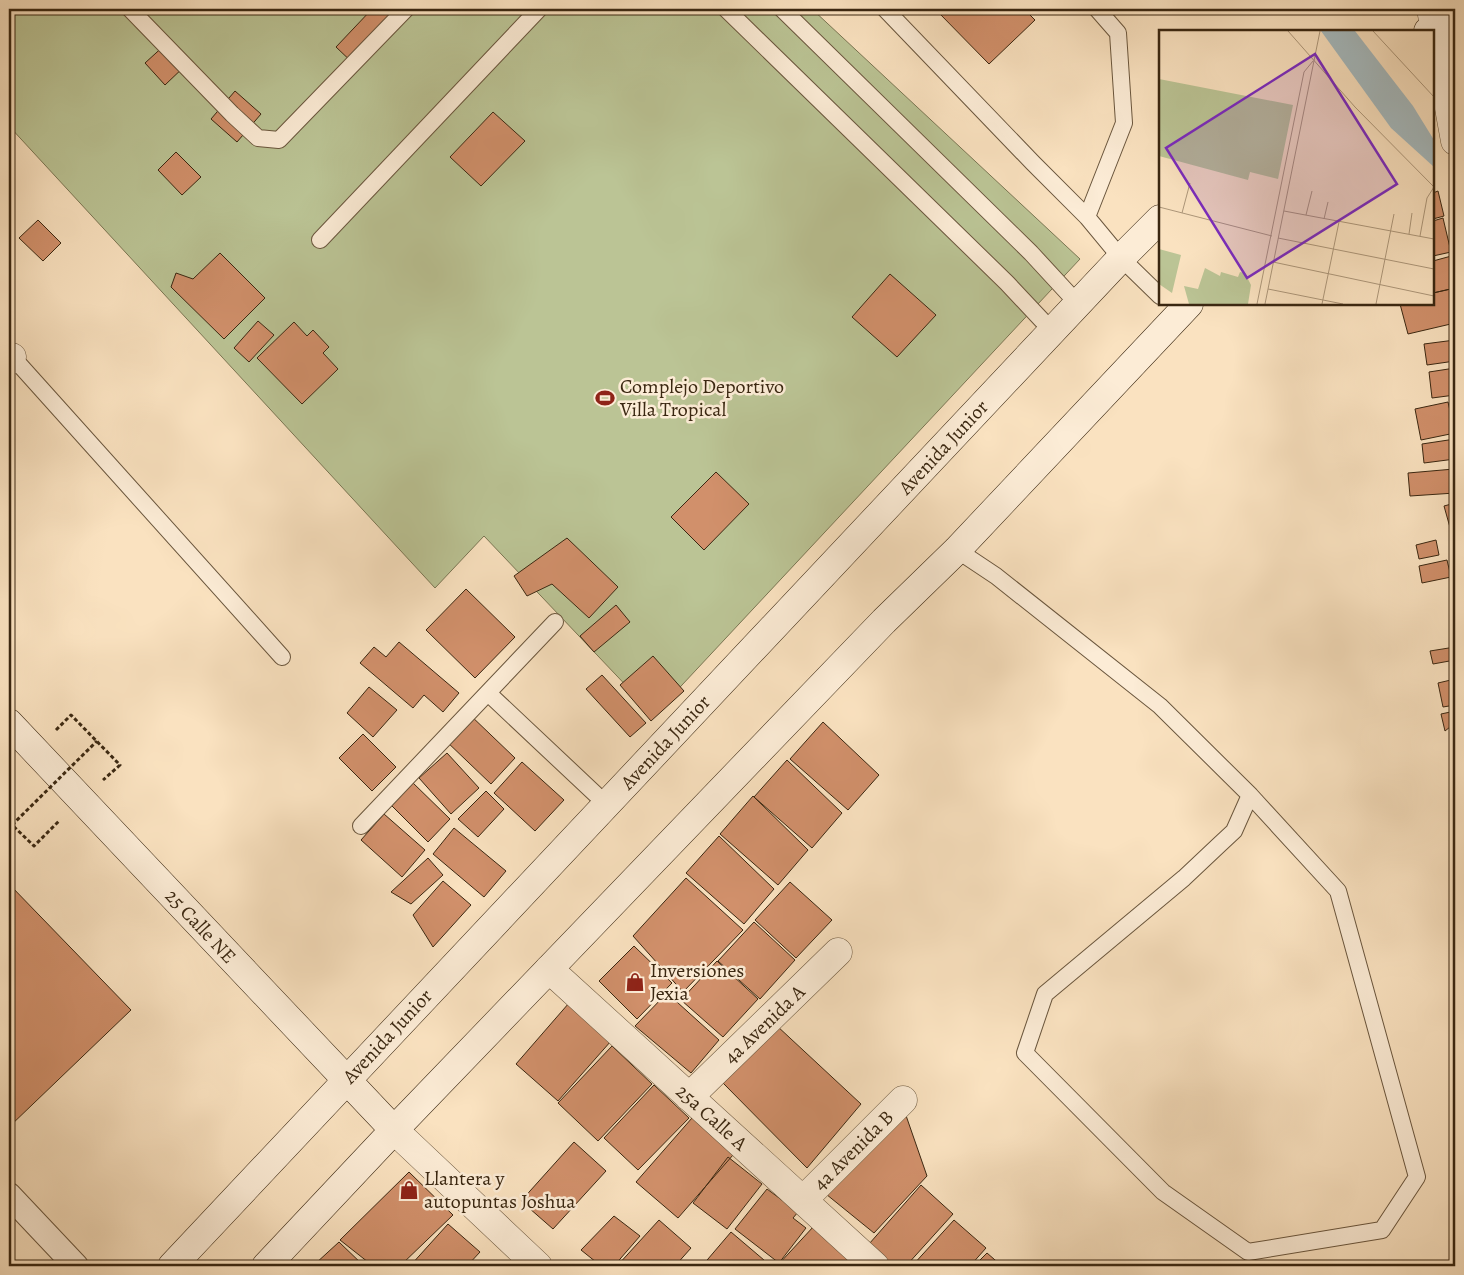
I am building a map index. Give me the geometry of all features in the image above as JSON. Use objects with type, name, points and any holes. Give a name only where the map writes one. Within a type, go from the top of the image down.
[{"type":"main road","points":[[1437,19],[1455,142]]},
{"type":"main road","name":"Avenida Junior","points":[[172,1266],[1121,258],[1159,220]]},
{"type":"main road","points":[[266,1266],[394,1130],[884,621],[957,550],[1174,305]]},
{"type":"main road","name":"25 Calle NE","points":[[9,723],[394,1130],[538,1266]]},
{"type":"main road","name":"4a Avenida A","points":[[689,1096],[838,952]]},
{"type":"main road","name":"25a Calle A","points":[[549,969],[876,1266]]},
{"type":"main road","name":"4a Avenida B","points":[[803,1200],[903,1100]]},
{"type":"street","points":[[9,1195],[76,1266]]},
{"type":"lane","points":[[130,9],[232,114],[258,138],[279,140],[406,9]]},
{"type":"lane","points":[[320,240],[539,9]]},
{"type":"lane","points":[[726,9],[1007,283],[1052,332]]},
{"type":"lane","points":[[782,9],[1031,253],[1078,304]]},
{"type":"lane","points":[[885,9],[1087,217],[1121,258],[1159,292]]},
{"type":"lane","points":[[1087,217],[1124,123],[1118,33],[1097,9]]},
{"type":"lane","points":[[10,357],[282,657]]},
{"type":"lane","points":[[957,550],[996,576],[1160,706],[1250,795],[1338,891],[1417,1177],[1382,1230],[1248,1252],[1163,1192],[1025,1053],[1045,994],[1184,878],[1219,846],[1234,831],[1250,795]]},
{"type":"lane","points":[[361,826],[555,622]]},
{"type":"lane","points":[[488,693],[606,804]]},
{"type":"path","points":[[72,715],[120,765]]},
{"type":"path","points":[[34,846],[10,823],[97,741]]},
{"type":"green space","name":"Complejo Deportivo Villa Tropical","points":[[9,9],[812,9],[1080,259],[654,715],[484,536],[435,588],[9,126]]},
{"type":"building","points":[[372,9],[410,9],[356,66],[336,47]]},
{"type":"building","points":[[943,9],[1024,9],[1035,20],[989,64],[939,13]]},
{"type":"building","points":[[167,43],[187,64],[165,85],[145,63]]},
{"type":"building","points":[[235,91],[261,114],[237,142],[211,119]]},
{"type":"building","points":[[493,112],[525,141],[481,186],[450,157]]},
{"type":"building","points":[[176,152],[201,177],[182,195],[158,170]]},
{"type":"building","points":[[1438,191],[1444,216],[1434,219],[1434,193]]},
{"type":"building","points":[[1443,218],[1451,252],[1434,256],[1434,221]]},
{"type":"building","points":[[38,220],[61,243],[43,261],[19,238]]},
{"type":"building","points":[[220,253],[265,298],[224,339],[171,287],[176,273],[193,279]]},
{"type":"building","points":[[1455,255],[1455,288],[1434,293],[1434,261]]},
{"type":"building","points":[[890,274],[936,315],[897,357],[852,317]]},
{"type":"building","points":[[1455,288],[1455,323],[1408,334],[1400,305],[1434,305],[1434,293]]},
{"type":"building","points":[[258,321],[274,335],[249,362],[234,348]]},
{"type":"building","points":[[294,322],[307,336],[313,330],[329,347],[323,353],[338,369],[302,404],[257,358]]},
{"type":"building","points":[[1455,340],[1455,361],[1427,365],[1424,344]]},
{"type":"building","points":[[1455,368],[1455,395],[1432,398],[1429,372]]},
{"type":"building","points":[[1448,402],[1455,433],[1421,440],[1415,409]]},
{"type":"building","points":[[1455,439],[1455,459],[1424,463],[1422,444]]},
{"type":"building","points":[[1454,469],[1455,493],[1410,496],[1408,473]]},
{"type":"building","points":[[716,472],[749,504],[704,550],[671,517]]},
{"type":"building","points":[[1455,503],[1455,530],[1451,531],[1444,506]]},
{"type":"building","points":[[567,538],[618,587],[589,618],[552,584],[527,596],[514,576]]},
{"type":"building","points":[[1436,540],[1439,555],[1419,559],[1416,545]]},
{"type":"building","points":[[1447,560],[1451,577],[1422,583],[1419,566]]},
{"type":"building","points":[[466,589],[515,637],[475,678],[426,630]]},
{"type":"building","points":[[616,605],[630,622],[594,652],[580,636]]},
{"type":"building","points":[[399,642],[459,693],[443,712],[424,695],[413,708],[360,663],[374,647],[386,657]]},
{"type":"building","points":[[1455,647],[1455,660],[1433,664],[1430,651]]},
{"type":"building","points":[[653,656],[684,691],[651,721],[620,685]]},
{"type":"building","points":[[602,675],[646,723],[630,737],[586,689]]},
{"type":"building","points":[[1455,679],[1455,705],[1443,707],[1438,683]]},
{"type":"building","points":[[369,687],[397,710],[373,737],[347,713]]},
{"type":"building","points":[[1455,711],[1455,723],[1445,731],[1441,714]]},
{"type":"building","points":[[468,713],[515,758],[491,784],[444,739]]},
{"type":"building","points":[[823,722],[879,775],[848,810],[790,759]]},
{"type":"building","points":[[363,734],[396,767],[372,791],[339,758]]},
{"type":"building","points":[[447,753],[479,788],[451,814],[419,778]]},
{"type":"building","points":[[787,760],[842,813],[812,848],[754,797]]},
{"type":"building","points":[[522,762],[564,800],[535,831],[494,793]]},
{"type":"building","points":[[411,781],[450,819],[428,842],[389,803]]},
{"type":"building","points":[[486,791],[504,809],[478,837],[458,819]]},
{"type":"building","points":[[753,796],[808,850],[778,885],[720,834]]},
{"type":"building","points":[[384,814],[425,850],[402,877],[361,840]]},
{"type":"building","points":[[454,828],[506,871],[484,897],[433,854]]},
{"type":"building","points":[[719,836],[774,889],[744,924],[686,873]]},
{"type":"building","points":[[428,858],[443,875],[411,904],[391,892]]},
{"type":"building","points":[[686,878],[743,930],[683,992],[633,936]]},
{"type":"building","points":[[443,881],[471,905],[433,947],[413,915]]},
{"type":"building","points":[[790,882],[832,920],[796,958],[755,920]]},
{"type":"building","points":[[9,884],[131,1010],[9,1127]]},
{"type":"building","points":[[754,922],[795,960],[760,999],[718,961]]},
{"type":"building","name":"Inversiones Jexia","points":[[634,946],[672,983],[637,1019],[599,981]]},
{"type":"building","points":[[717,961],[758,999],[723,1037],[681,1000]]},
{"type":"building","points":[[667,993],[719,1040],[691,1073],[635,1026]]},
{"type":"building","points":[[569,1003],[611,1041],[558,1101],[516,1064]]},
{"type":"building","points":[[776,1025],[861,1104],[807,1168],[723,1083]]},
{"type":"building","points":[[612,1046],[652,1084],[598,1141],[558,1103]]},
{"type":"building","points":[[654,1085],[689,1118],[638,1170],[604,1138]]},
{"type":"building","points":[[902,1104],[927,1176],[874,1233],[821,1190]]},
{"type":"building","points":[[692,1118],[733,1155],[678,1218],[636,1182]]},
{"type":"building","points":[[574,1142],[606,1171],[553,1229],[521,1201]]},
{"type":"building","points":[[728,1157],[762,1184],[727,1229],[693,1203]]},
{"type":"building","points":[[409,1172],[453,1215],[400,1266],[373,1266],[340,1240]]},
{"type":"building","points":[[921,1185],[953,1214],[906,1266],[893,1266],[869,1244]]},
{"type":"building","points":[[767,1189],[798,1212],[793,1218],[806,1228],[779,1263],[735,1229]]},
{"type":"building","points":[[614,1216],[640,1236],[614,1266],[601,1266],[581,1250]]},
{"type":"building","points":[[659,1220],[691,1248],[675,1266],[617,1266]]},
{"type":"building","points":[[954,1220],[986,1248],[970,1266],[912,1266]]},
{"type":"building","points":[[448,1224],[480,1252],[467,1266],[410,1266]]},
{"type":"building","points":[[814,1226],[858,1266],[809,1266],[807,1264],[805,1266],[777,1266]]},
{"type":"building","points":[[731,1232],[771,1266],[702,1266]]},
{"type":"building","points":[[339,1242],[364,1266],[317,1266],[315,1264]]},
{"type":"building","points":[[987,1253],[1002,1266],[974,1266]]},
{"type":"place","name":"Complejo Deportivo Villa Tropical","points":[[605,398]]},
{"type":"place","name":"Inversiones Jexia","points":[[635,982]]},
{"type":"place","name":"Llantera y autopuntas Joshua","points":[[409,1190]]}]
